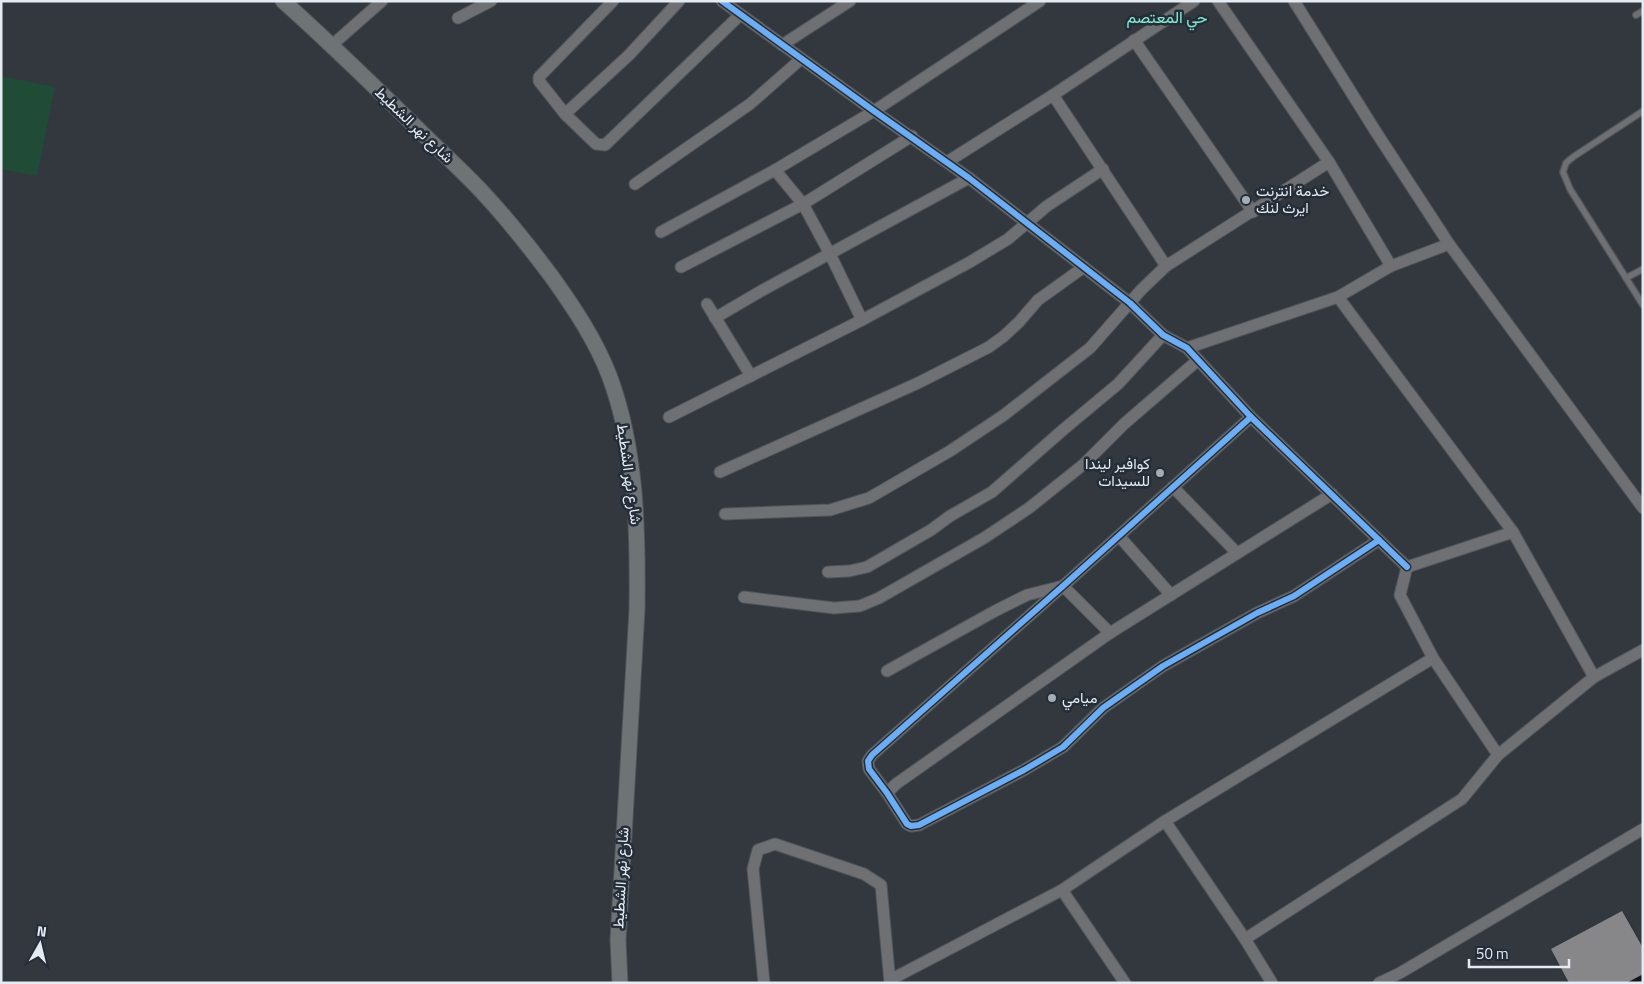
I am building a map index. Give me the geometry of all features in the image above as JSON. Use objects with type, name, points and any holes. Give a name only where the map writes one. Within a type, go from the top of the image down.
[{"type":"main road","name":"شارع نهر الشطيط","points":[[283,1],[459,168],[510,224],[581,319],[601,356],[616,395],[626,436],[632,478],[637,573],[618,940],[620,983]]},
{"type":"street","points":[[331,46],[382,1]]},
{"type":"street","points":[[458,18],[491,1]]},
{"type":"street","points":[[613,1],[540,77],[540,81],[565,114],[596,144],[606,145],[740,15]]},
{"type":"street","points":[[565,114],[629,55],[679,1]]},
{"type":"street","points":[[722,1],[969,178],[1130,303],[1163,335],[1187,348],[1251,417],[1406,567]]},
{"type":"street","points":[[782,45],[850,1]]},
{"type":"street","points":[[661,232],[775,170],[874,111],[1040,1]]},
{"type":"street","points":[[947,162],[1053,95],[1194,1]]},
{"type":"street","points":[[1218,1],[1329,162],[1391,266]]},
{"type":"street","points":[[1294,1],[1449,244],[1643,508]]},
{"type":"street","points":[[1134,40],[1253,212]]},
{"type":"street","points":[[635,184],[750,104],[801,59]]},
{"type":"street","points":[[1053,95],[1166,266]]},
{"type":"street","points":[[681,267],[803,204],[912,136]]},
{"type":"street","points":[[725,514],[830,510],[869,498],[950,450],[1004,415],[1090,348],[1141,290],[1166,266],[1329,162]]},
{"type":"street","points":[[669,417],[862,320],[970,262],[1008,238],[1048,206],[1103,169]]},
{"type":"street","points":[[775,170],[803,204],[862,320]]},
{"type":"street","points":[[715,318],[969,178]]},
{"type":"street","points":[[1187,348],[1338,297],[1391,266],[1449,244]]},
{"type":"street","points":[[720,472],[918,383],[988,346],[1004,336],[1038,300],[1084,266]]},
{"type":"street","points":[[1338,297],[1513,532],[1594,677]]},
{"type":"street","points":[[707,304],[751,376]]},
{"type":"street","points":[[828,572],[849,571],[867,567],[992,492],[1064,428],[1118,384],[1163,335]]},
{"type":"street","points":[[744,596],[834,608],[860,606],[879,598],[984,538],[1029,508],[1084,464],[1117,430],[1198,360]]},
{"type":"street","points":[[1251,417],[872,755],[868,761],[869,769],[907,824],[912,826],[919,825],[1024,770],[1063,747],[1103,708],[1163,666],[1294,596],[1379,540]]},
{"type":"street","points":[[1173,487],[1237,553]]},
{"type":"street","points":[[887,793],[896,784],[1110,633],[1332,494]]},
{"type":"street","points":[[1406,567],[1513,532]]},
{"type":"street","points":[[1119,536],[1170,595]]},
{"type":"street","points":[[1406,567],[1400,595],[1433,658],[1498,755]]},
{"type":"street","points":[[1063,586],[1110,633]]},
{"type":"street","points":[[887,671],[1019,599],[1063,586]]},
{"type":"street","points":[[1245,939],[1462,799],[1498,755],[1594,677],[1643,650]]},
{"type":"street","points":[[764,983],[752,869],[758,850],[775,844],[864,874],[881,885],[890,981],[1062,890],[1166,821],[1433,658]]},
{"type":"street","points":[[1166,821],[1272,983]]},
{"type":"street","points":[[1379,983],[1400,978],[1643,829]]},
{"type":"street","points":[[1062,890],[1125,983]]},
{"type":"lane","points":[[1636,15],[1643,11]]},
{"type":"lane","points":[[1643,111],[1573,157],[1566,163],[1563,172],[1570,189],[1643,305]]},
{"type":"lane","points":[[1626,278],[1643,269]]},
{"type":"green space","points":[[1,76],[55,87],[37,176],[1,169]]},
{"type":"building","points":[[1622,911],[1643,948],[1643,974],[1626,983],[1569,983],[1551,949]]},
{"type":"cycle path","points":[[722,1],[969,178],[1130,303],[1163,335],[1187,348],[1251,417],[1407,567]]},
{"type":"cycle path","points":[[1251,417],[872,755],[868,761],[869,769],[907,824],[911,826],[919,825],[1024,770],[1063,747],[1103,708],[1163,666],[1257,613],[1294,596],[1379,540]]},
{"type":"place","name":"خدمة انترنت ايرث لنك","points":[[1246,200]]},
{"type":"place","name":"كوافير ليندا للسيدات","points":[[1160,473]]},
{"type":"place","name":"ميامي","points":[[1052,698]]},
{"type":"district","name":"حي المعتصم","points":[[1167,17]]}]
